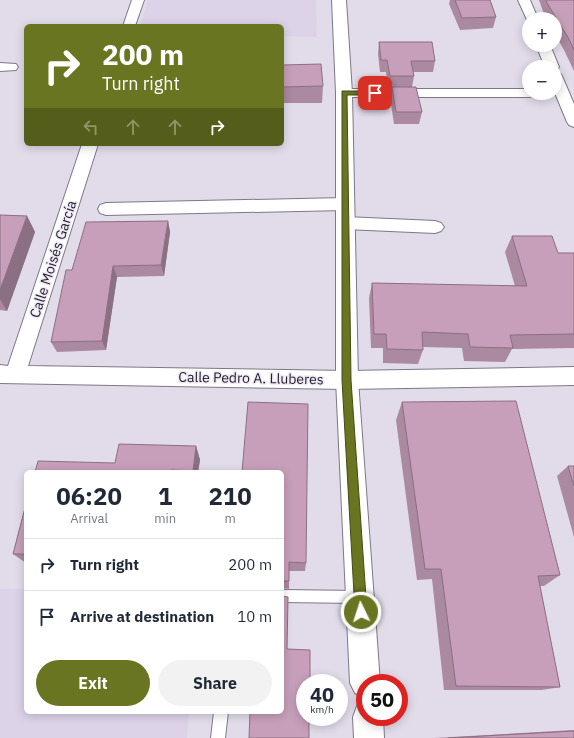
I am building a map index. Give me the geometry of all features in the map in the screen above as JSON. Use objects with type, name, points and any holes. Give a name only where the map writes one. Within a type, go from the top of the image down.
[{"type":"main road","points":[[339,0],[344,93],[346,380],[365,674]]},
{"type":"main road","points":[[368,726],[369,738]]},
{"type":"street","points":[[130,24],[138,0]]},
{"type":"street","points":[[524,0],[529,12]]},
{"type":"street","points":[[344,93],[522,93]]},
{"type":"street","points":[[564,93],[574,122]]},
{"type":"street","name":"Calle Moisés García","points":[[7,374],[89,146]]},
{"type":"street","points":[[106,210],[345,214],[435,227]]},
{"type":"street","name":"Calle Pedro A. Lluberes","points":[[7,374],[346,380],[574,376]]},
{"type":"lane","points":[[284,596],[360,597]]},
{"type":"lane","points":[[218,738],[220,714]]},
{"type":"shaded area","points":[[148,0],[316,0],[317,37],[284,36],[284,24],[141,24]]},
{"type":"shaded area","points":[[0,589],[24,589],[24,714],[189,714],[187,738],[0,738]]},
{"type":"building","points":[[455,0],[490,0],[496,17],[462,18]]},
{"type":"building","points":[[546,0],[574,0],[574,50],[562,28],[562,12],[552,12]]},
{"type":"building","points":[[379,42],[432,42],[435,61],[411,61],[414,76],[390,76],[387,60],[381,60]]},
{"type":"building","points":[[321,64],[323,86],[284,87],[284,65]]},
{"type":"building","points":[[392,87],[416,87],[422,112],[396,112]]},
{"type":"building","points":[[0,215],[27,216],[0,290]]},
{"type":"building","points":[[168,221],[161,265],[113,266],[102,341],[51,342],[66,270],[72,270],[86,222]]},
{"type":"building","points":[[512,236],[552,236],[558,253],[574,253],[574,334],[510,335],[513,348],[470,347],[468,334],[422,332],[423,350],[387,349],[386,334],[374,334],[372,283],[527,286]]},
{"type":"building","points":[[516,401],[560,575],[538,576],[560,687],[456,686],[441,569],[425,569],[402,402]]},
{"type":"building","points":[[248,402],[308,404],[306,563],[289,562],[289,581],[284,581],[284,470],[242,470]]},
{"type":"building","points":[[119,444],[196,446],[193,470],[36,470],[38,461],[115,463]]},
{"type":"building","points":[[568,466],[574,466],[574,486]]},
{"type":"building","points":[[24,512],[24,554],[13,554]]},
{"type":"building","points":[[284,596],[288,597],[287,649],[310,650],[310,674],[296,674],[296,726],[309,726],[309,738],[249,738],[250,714],[284,714]]},
{"type":"building","points":[[574,731],[574,738],[448,738]]},
{"type":"route","points":[[361,612],[346,380],[344,93],[375,93]]}]
